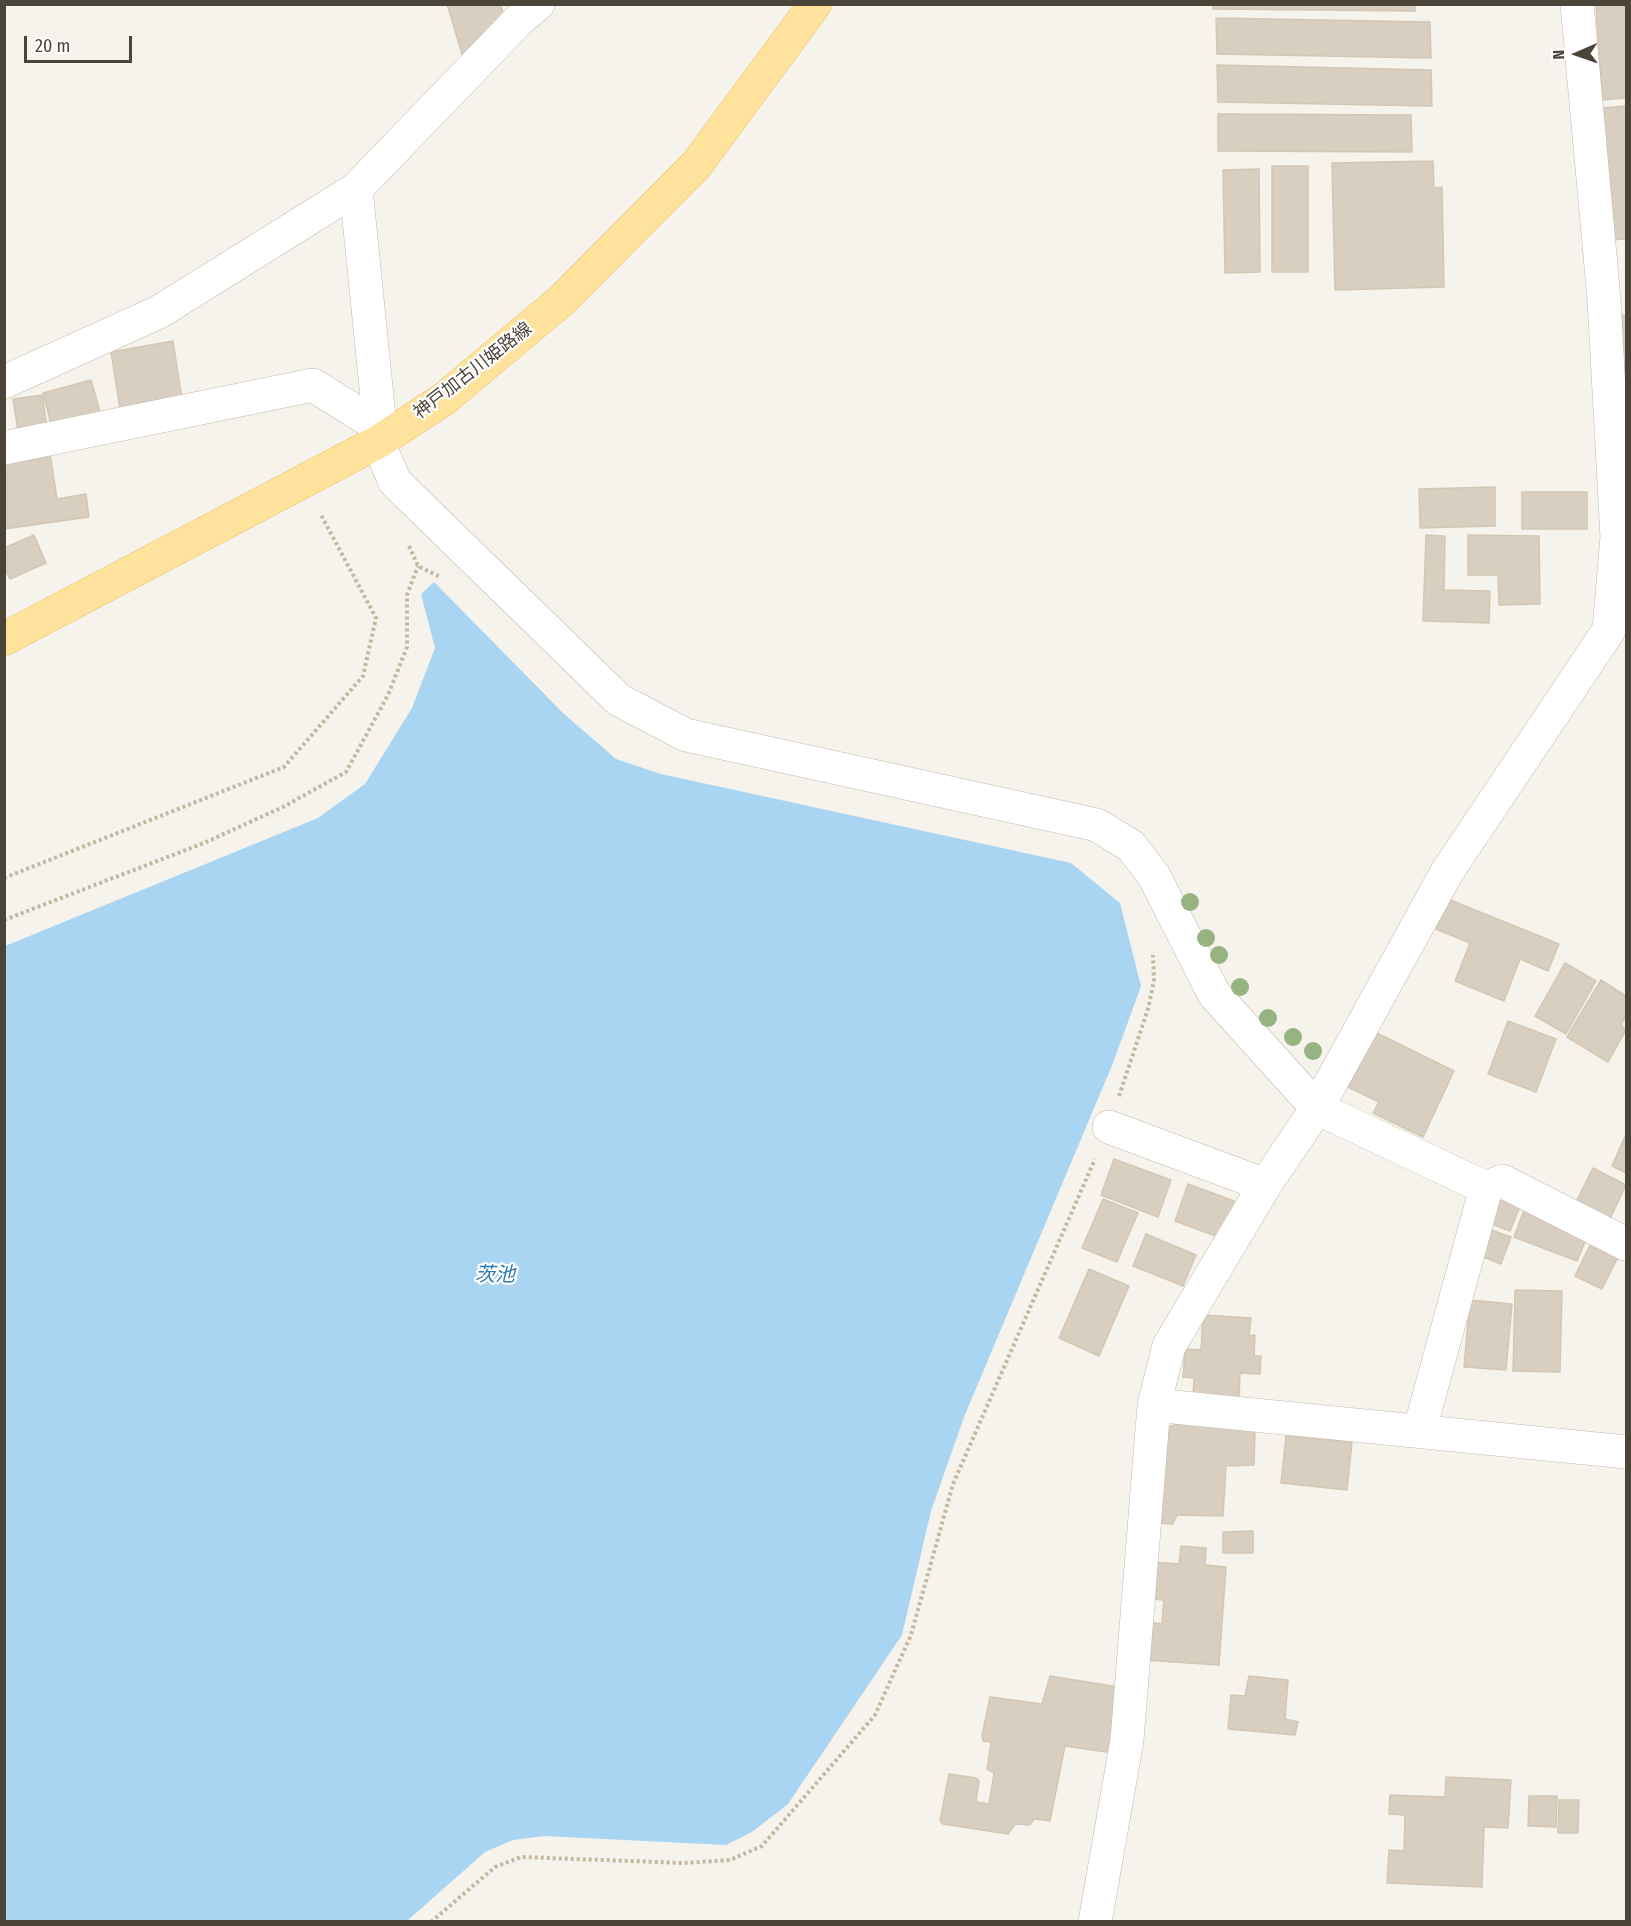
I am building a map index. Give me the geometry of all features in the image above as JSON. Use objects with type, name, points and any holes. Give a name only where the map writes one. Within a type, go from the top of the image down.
[{"type":"main road","name":"神戸加古川姫路線","points":[[4,639],[302,483],[379,434],[444,399],[562,300],[698,164],[815,4]]},
{"type":"street","points":[[4,382],[159,312],[356,189],[519,20],[538,4]]},
{"type":"street","points":[[1095,1922],[1127,1740],[1154,1405],[1170,1346],[1265,1185],[1317,1108],[1448,872],[1609,630],[1617,537],[1616,513],[1604,299],[1577,4]]},
{"type":"street","points":[[356,189],[379,434],[395,482],[619,700],[686,735],[1097,825],[1131,846],[1154,876],[1214,994],[1317,1108],[1486,1188],[1502,1181],[1626,1244]]},
{"type":"street","points":[[4,448],[314,385],[379,434]]},
{"type":"street","points":[[1109,1127],[1265,1185]]},
{"type":"street","points":[[1420,1429],[1486,1188]]},
{"type":"street","points":[[1154,1405],[1420,1429],[1626,1452]]},
{"type":"path","points":[[4,878],[284,767],[363,676],[376,618],[302,483]]},
{"type":"path","points":[[4,920],[204,843],[283,807],[346,772],[388,695],[407,647],[407,595],[418,566]]},
{"type":"path","points":[[431,1922],[495,1867],[521,1857],[684,1863],[730,1860],[762,1846],[875,1715],[911,1635],[953,1485],[1109,1127]]},
{"type":"water","name":"茨池","points":[[434,582],[563,713],[616,759],[661,774],[1071,863],[1120,903],[1141,986],[1113,1063],[964,1417],[931,1511],[902,1635],[788,1804],[752,1832],[726,1845],[544,1836],[513,1840],[485,1852],[407,1921],[5,1921],[5,946],[318,818],[365,784],[412,708],[435,648],[421,594]]},
{"type":"building","points":[[447,4],[500,4],[505,18],[463,57]]},
{"type":"building","points":[[1213,4],[1415,4],[1415,11],[1213,9]]},
{"type":"building","points":[[1596,4],[1626,4],[1626,98],[1602,100]]},
{"type":"building","points":[[1216,18],[1430,22],[1431,58],[1217,54]]},
{"type":"building","points":[[1217,65],[1431,70],[1432,106],[1218,102]]},
{"type":"building","points":[[1626,106],[1626,239],[1607,240],[1601,108]]},
{"type":"building","points":[[1218,114],[1411,115],[1412,152],[1218,151]]},
{"type":"building","points":[[1433,161],[1434,188],[1442,187],[1444,287],[1335,290],[1332,163]]},
{"type":"building","points":[[1272,166],[1308,166],[1308,272],[1272,272]]},
{"type":"building","points":[[1259,169],[1260,272],[1225,273],[1223,170]]},
{"type":"building","points":[[1626,315],[1626,455],[1616,316]]},
{"type":"building","points":[[173,341],[182,399],[120,409],[111,352]]},
{"type":"building","points":[[91,380],[101,415],[52,428],[43,393]]},
{"type":"building","points":[[42,395],[47,427],[18,431],[13,399]]},
{"type":"building","points":[[50,453],[57,499],[86,494],[89,517],[4,529],[4,460]]},
{"type":"building","points":[[1495,487],[1495,526],[1420,528],[1419,489]]},
{"type":"building","points":[[1522,492],[1587,492],[1587,529],[1522,529]]},
{"type":"building","points":[[34,535],[46,563],[10,579],[4,568],[4,548]]},
{"type":"building","points":[[1426,535],[1445,536],[1444,590],[1490,591],[1489,623],[1423,621]]},
{"type":"building","points":[[1468,535],[1539,536],[1540,604],[1499,605],[1498,575],[1468,575]]},
{"type":"building","points":[[1448,899],[1559,944],[1548,971],[1520,959],[1504,1001],[1455,981],[1470,943],[1436,929]]},
{"type":"building","points":[[1565,963],[1596,981],[1566,1034],[1535,1016]]},
{"type":"building","points":[[1601,980],[1626,996],[1626,1016],[1621,1025],[1626,1030],[1608,1062],[1567,1037]]},
{"type":"building","points":[[1508,1021],[1556,1039],[1536,1092],[1488,1074]]},
{"type":"building","points":[[1375,1032],[1454,1071],[1423,1137],[1373,1113],[1379,1102],[1348,1087]]},
{"type":"building","points":[[1626,1134],[1626,1173],[1612,1166]]},
{"type":"building","points":[[1114,1159],[1171,1180],[1158,1217],[1101,1195]]},
{"type":"building","points":[[1593,1168],[1626,1185],[1607,1225],[1573,1208]]},
{"type":"building","points":[[1188,1184],[1234,1201],[1221,1238],[1175,1221]]},
{"type":"building","points":[[1502,1189],[1524,1197],[1510,1231],[1490,1223]]},
{"type":"building","points":[[1103,1199],[1138,1213],[1117,1262],[1082,1248]]},
{"type":"building","points":[[1526,1205],[1590,1230],[1577,1261],[1514,1237]]},
{"type":"building","points":[[1491,1230],[1511,1237],[1501,1264],[1481,1256]]},
{"type":"building","points":[[1146,1234],[1196,1255],[1183,1286],[1133,1266]]},
{"type":"building","points":[[1593,1239],[1620,1253],[1602,1289],[1575,1276]]},
{"type":"building","points":[[1089,1269],[1129,1286],[1099,1356],[1059,1338]]},
{"type":"building","points":[[1515,1290],[1562,1291],[1560,1372],[1513,1371]]},
{"type":"building","points":[[1470,1300],[1512,1304],[1506,1370],[1464,1367]]},
{"type":"building","points":[[1203,1315],[1251,1318],[1249,1336],[1255,1335],[1254,1356],[1261,1356],[1260,1374],[1240,1373],[1239,1400],[1193,1397],[1194,1378],[1183,1377],[1185,1349],[1201,1350]]},
{"type":"building","points":[[1186,1421],[1255,1428],[1254,1465],[1226,1466],[1223,1516],[1177,1515],[1173,1524],[1152,1523],[1160,1430]]},
{"type":"building","points":[[1286,1436],[1352,1442],[1347,1490],[1281,1483]]},
{"type":"building","points":[[1253,1531],[1253,1553],[1223,1553],[1223,1532]]},
{"type":"building","points":[[1181,1546],[1206,1548],[1205,1565],[1226,1567],[1219,1665],[1143,1660],[1146,1622],[1162,1624],[1164,1600],[1150,1599],[1152,1562],[1179,1564]]},
{"type":"building","points":[[1050,1676],[1118,1687],[1110,1749],[1106,1752],[1065,1746],[1050,1821],[1034,1819],[1030,1825],[1015,1824],[1008,1834],[943,1824],[940,1821],[949,1774],[976,1778],[979,1781],[976,1802],[989,1804],[994,1773],[987,1769],[991,1742],[983,1741],[982,1736],[990,1697],[1042,1704]]},
{"type":"building","points":[[1249,1676],[1288,1680],[1285,1719],[1298,1722],[1295,1735],[1228,1729],[1231,1695],[1245,1696]]},
{"type":"building","points":[[1446,1777],[1511,1780],[1508,1828],[1484,1827],[1482,1887],[1387,1883],[1389,1850],[1404,1851],[1405,1815],[1389,1814],[1390,1795],[1445,1797]]},
{"type":"building","points":[[1529,1796],[1557,1796],[1556,1827],[1528,1826]]},
{"type":"building","points":[[1559,1800],[1579,1800],[1578,1833],[1558,1833]]}]
